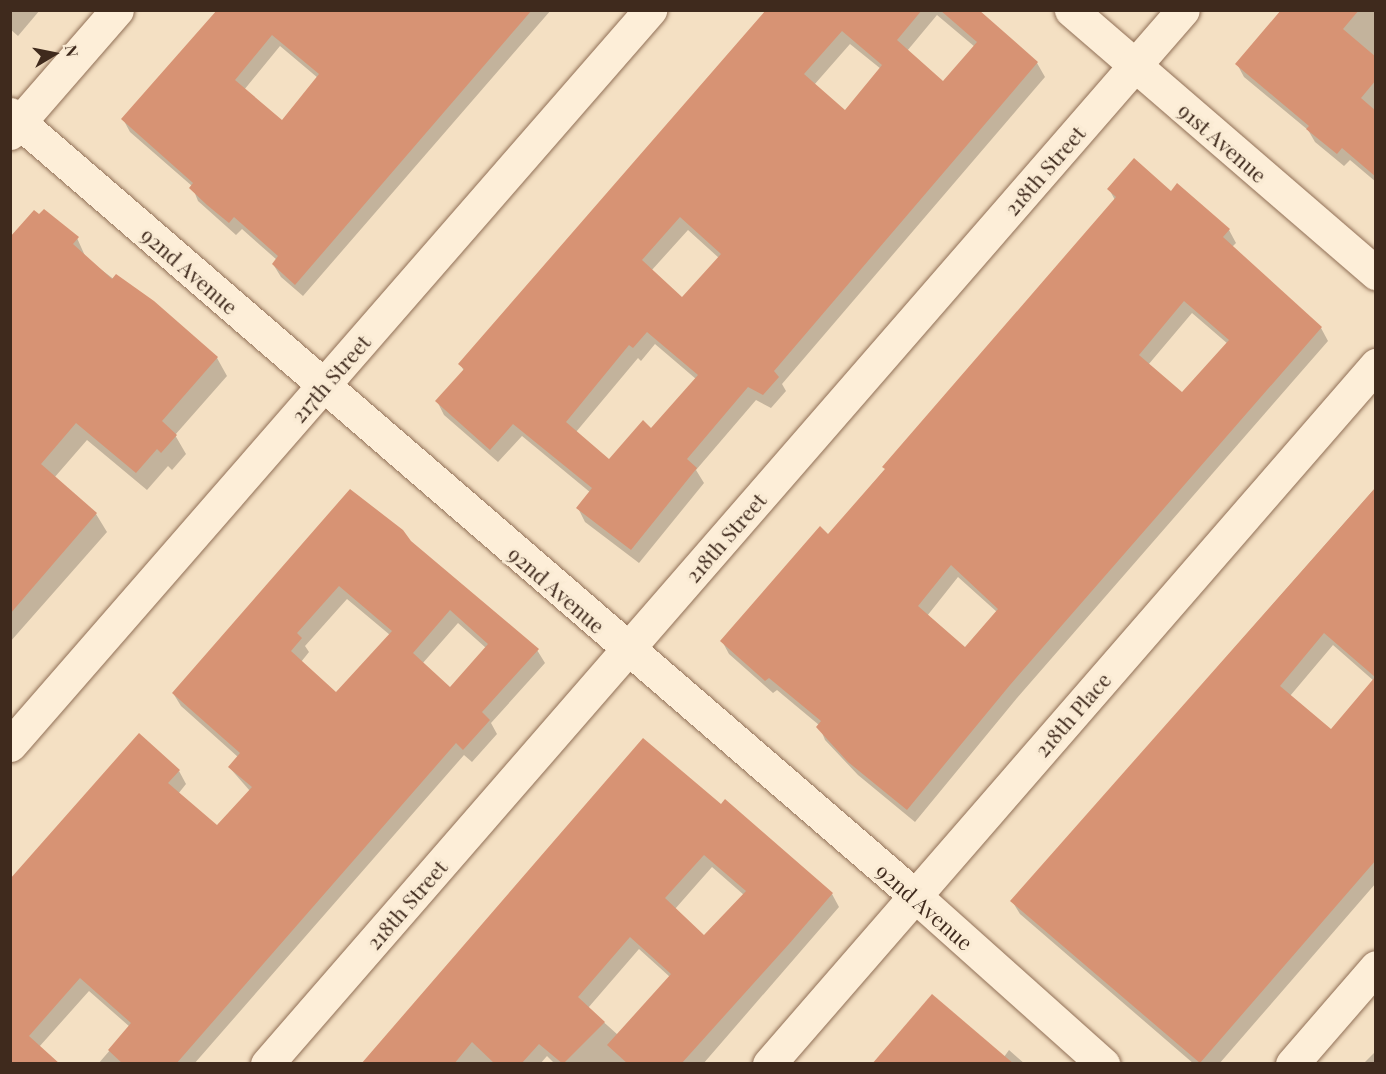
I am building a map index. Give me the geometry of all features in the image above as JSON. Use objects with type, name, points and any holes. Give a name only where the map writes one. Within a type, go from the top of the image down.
[{"type":"street","points":[[14,123],[117,10]]},
{"type":"street","name":"217th Street","points":[[10,745],[650,10]]},
{"type":"street","name":"91st Avenue","points":[[1071,10],[1376,273]]},
{"type":"street","name":"218th Street","points":[[267,1064],[1183,10]]},
{"type":"street","name":"92nd Avenue","points":[[14,123],[914,895],[1103,1064]]},
{"type":"street","name":"218th Place","points":[[770,1064],[914,895],[1376,365]]},
{"type":"street","points":[[1292,1064],[1376,967]]},
{"type":"building","points":[[217,10],[532,10],[295,285],[272,264],[278,256],[234,217],[229,223],[207,205],[189,188],[193,183],[121,119]],"holes":[[[272,35],[319,74],[282,120],[235,80]]]},
{"type":"building","points":[[766,10],[922,10],[897,40],[943,81],[977,42],[940,10],[979,10],[1038,62],[774,371],[779,377],[763,395],[748,387],[687,459],[697,468],[631,550],[576,508],[592,488],[513,424],[490,450],[435,401],[464,369],[458,364]],"holes":[[[842,31],[882,65],[845,110],[804,74]],[[680,217],[721,254],[682,297],[642,260]],[[647,332],[698,375],[651,428],[643,420],[609,459],[566,422],[629,345],[633,348]]]},
{"type":"building","points":[[1281,10],[1359,10],[1343,29],[1376,57],[1376,80],[1361,98],[1376,111],[1376,177],[1342,148],[1337,154],[1306,129],[1309,126],[1235,64]]},
{"type":"building","points":[[1134,158],[1171,191],[1177,183],[1230,229],[1223,237],[1322,327],[1010,685],[907,810],[848,762],[816,727],[821,721],[769,678],[765,681],[720,641],[820,526],[828,534],[885,469],[882,467],[1116,197],[1107,189]],"holes":[[[1184,301],[1229,340],[1182,392],[1139,355]],[[951,565],[998,609],[965,647],[918,606]]]},
{"type":"building","points":[[44,209],[79,237],[73,244],[112,279],[116,274],[154,301],[218,357],[162,421],[177,435],[161,453],[157,449],[136,473],[76,423],[41,464],[97,513],[10,614],[10,237],[34,210],[39,214]]},
{"type":"building","points":[[1376,487],[1376,860],[1200,1063],[1010,901]],"holes":[[[1324,633],[1375,677],[1331,729],[1280,686]]]},
{"type":"building","points":[[350,489],[403,530],[411,541],[539,649],[482,712],[490,720],[463,750],[456,743],[176,1064],[123,1064],[108,1050],[131,1023],[80,978],[29,1036],[60,1064],[10,1064],[10,879],[139,733],[180,770],[168,783],[217,825],[252,787],[228,767],[240,753],[172,693]],"holes":[[[339,586],[392,631],[336,692],[291,651],[302,638],[297,633]],[[450,610],[488,644],[450,687],[413,653]]]},
{"type":"building","points":[[643,738],[721,804],[725,799],[833,893],[681,1064],[628,1064],[607,1045],[671,974],[630,937],[578,997],[605,1022],[563,1064],[539,1044],[521,1064],[495,1064],[472,1042],[454,1064],[361,1064]],"holes":[[[704,855],[746,891],[704,935],[665,898]]]},
{"type":"building","points":[[932,994],[1014,1064],[872,1064]]}]
